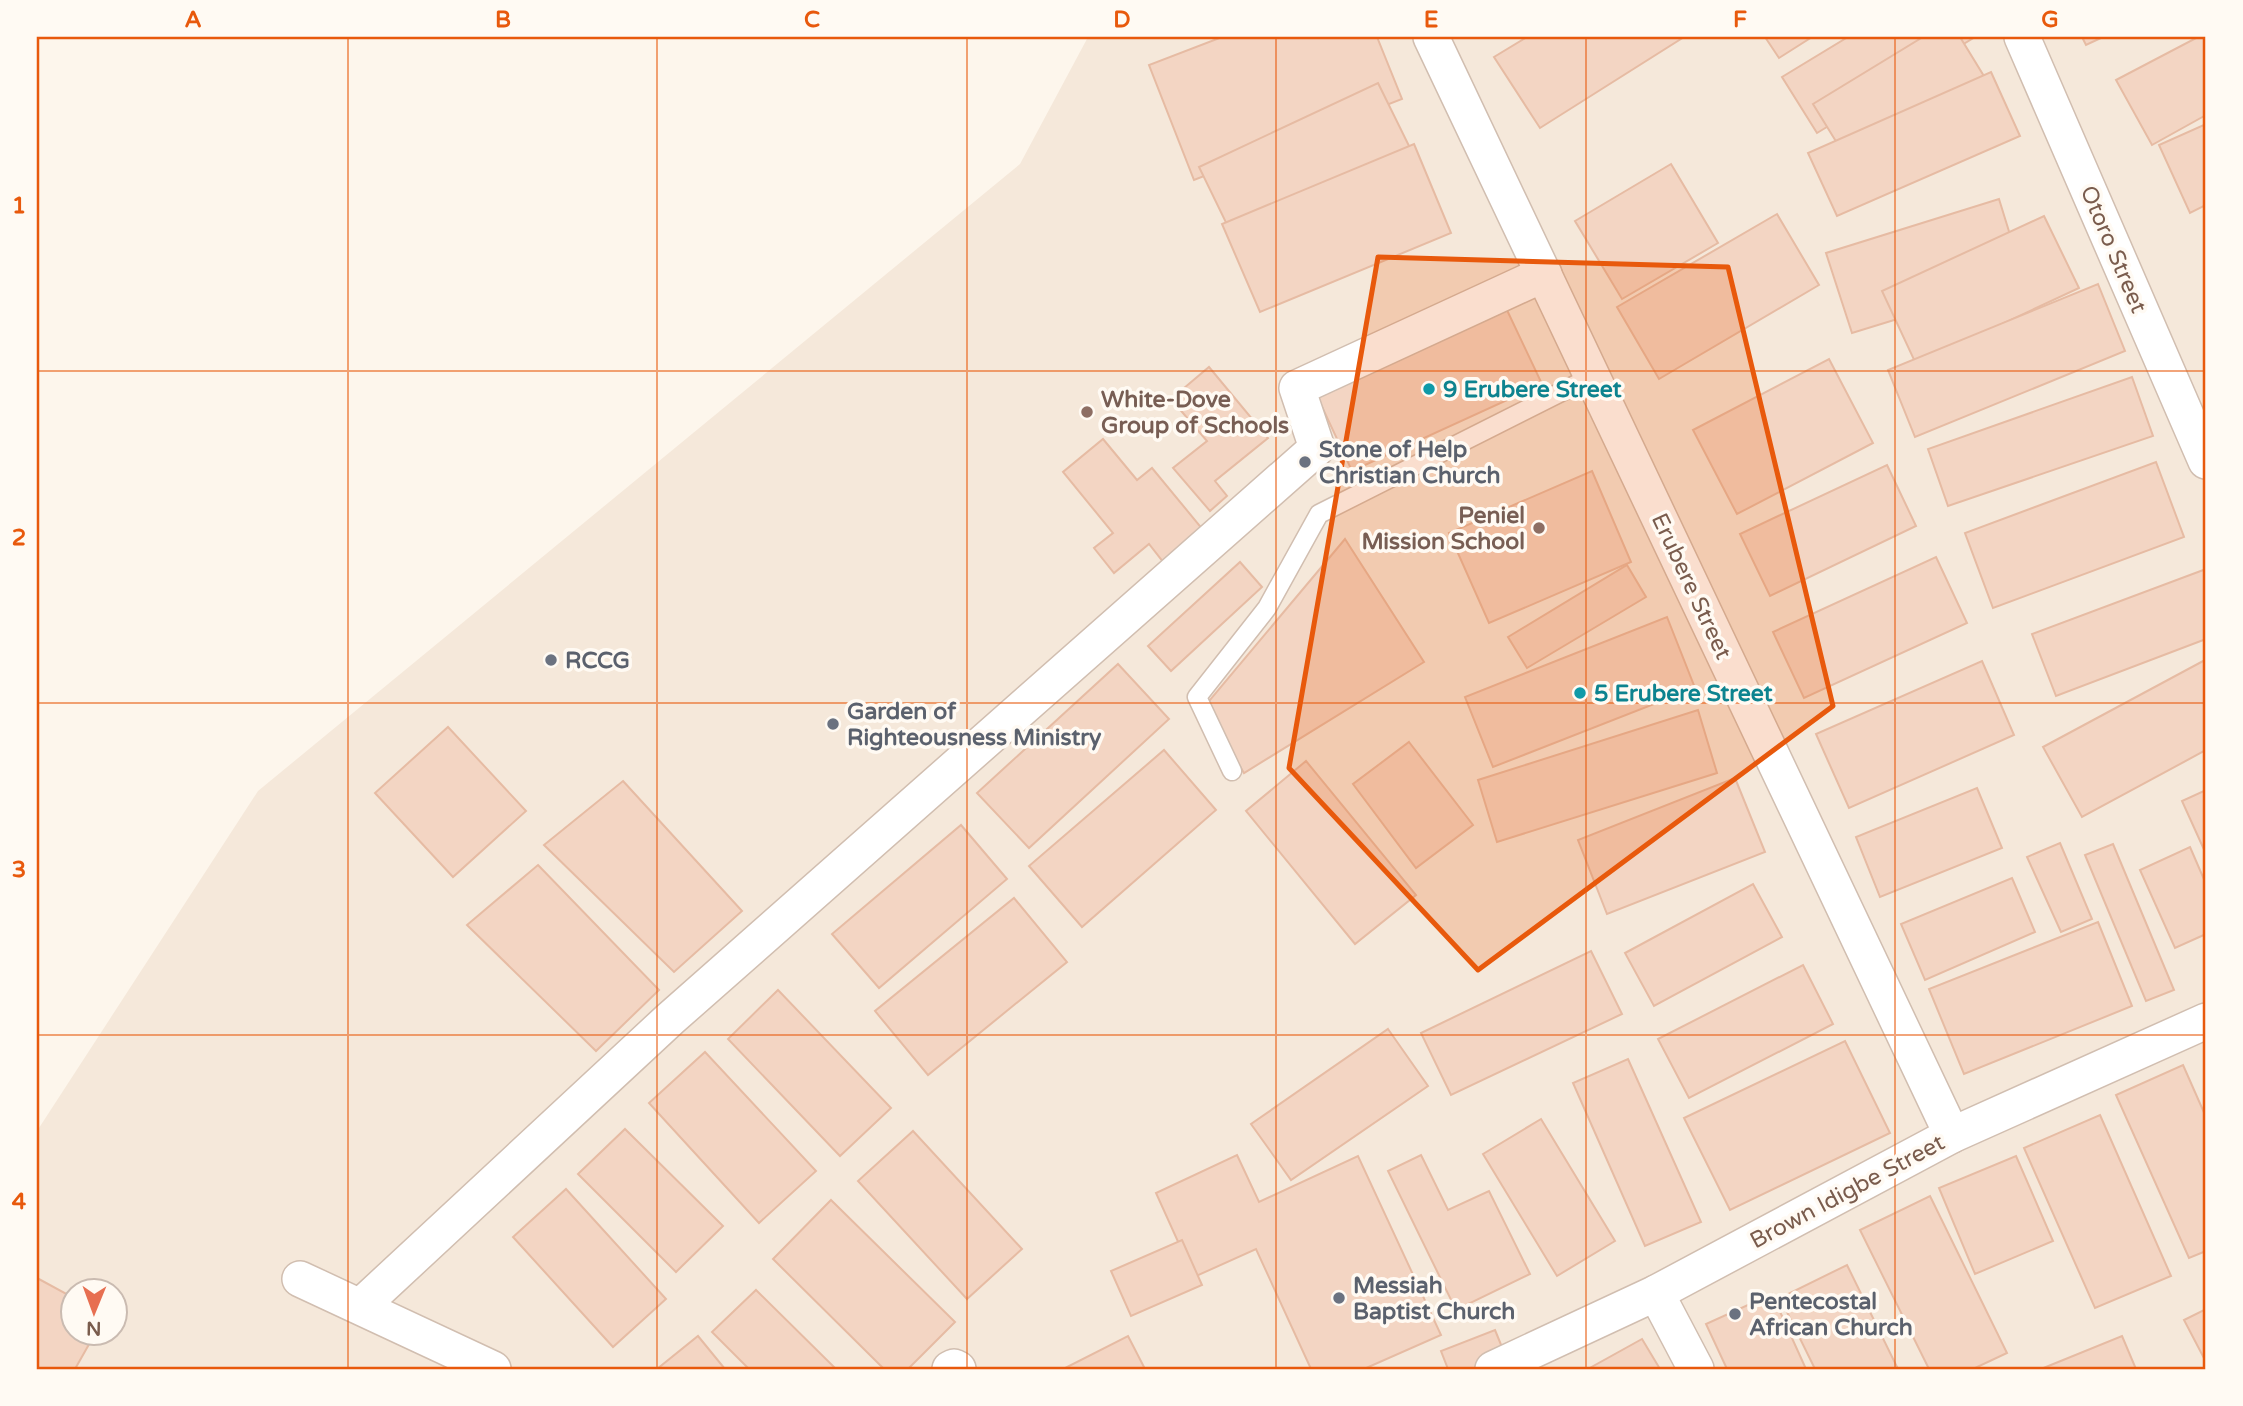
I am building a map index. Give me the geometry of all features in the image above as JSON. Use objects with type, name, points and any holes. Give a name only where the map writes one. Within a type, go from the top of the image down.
[{"type":"street","name":"Erubere Street","points":[[1432,37],[1952,1135]]},
{"type":"street","name":"Otoro Street","points":[[2022,37],[2206,461]]},
{"type":"street","points":[[361,1306],[670,1019],[1317,449],[1297,388],[1544,274]]},
{"type":"street","name":"Brown Idigbe Street","points":[[1493,1369],[1656,1293],[1952,1135],[2206,1021]]},
{"type":"street","points":[[300,1279],[493,1369]]},
{"type":"street","points":[[1656,1293],[1696,1369]]},
{"type":"street","points":[[950,1369],[957,1369]]},
{"type":"lane","points":[[1233,771],[1197,697],[1267,608],[1319,514],[1593,376]]},
{"type":"highlighted area","points":[[1378,257],[1728,267],[1833,706],[1478,970],[1289,768]]},
{"type":"shaded area","points":[[1088,37],[2206,37],[2206,1369],[37,1369],[37,1131],[258,791],[1020,164]]},
{"type":"building","points":[[1222,37],[1377,37],[1402,99],[1194,180],[1149,65]]},
{"type":"building","points":[[1527,37],[1684,37],[1540,128],[1494,57]]},
{"type":"building","points":[[1765,37],[1812,37],[1779,58]]},
{"type":"building","points":[[1848,37],[1975,37],[1817,133],[1782,77]]},
{"type":"building","points":[[1923,37],[1960,37],[1990,86],[1853,169],[1813,104]]},
{"type":"building","points":[[2082,37],[2103,37],[2086,45]]},
{"type":"building","points":[[2198,37],[2206,37],[2206,115],[2152,145],[2116,80]]},
{"type":"building","points":[[1991,72],[2020,136],[1837,216],[1808,153]]},
{"type":"building","points":[[1378,83],[1413,154],[1234,239],[1199,167]]},
{"type":"building","points":[[2206,124],[2206,205],[2190,213],[2159,145]]},
{"type":"building","points":[[1414,144],[1451,233],[1260,312],[1222,224]]},
{"type":"building","points":[[1671,164],[1718,243],[1622,299],[1575,221]]},
{"type":"building","points":[[1999,199],[2024,280],[1852,333],[1826,253]]},
{"type":"building","points":[[1777,214],[1819,285],[1659,379],[1617,307]]},
{"type":"building","points":[[2044,216],[2079,288],[1916,364],[1882,291]]},
{"type":"building","points":[[2098,284],[2125,351],[1915,437],[1888,370]]},
{"type":"building","name":"9 Erubere Street","points":[[1506,308],[1542,384],[1352,471],[1316,394]]},
{"type":"building","points":[[1829,359],[1873,443],[1737,514],[1693,430]]},
{"type":"building","points":[[1209,367],[1268,438],[1215,481],[1227,496],[1210,511],[1173,468],[1207,441],[1171,399]]},
{"type":"building","points":[[2132,377],[2153,436],[1948,506],[1928,449]]},
{"type":"building","points":[[1103,439],[1137,480],[1152,468],[1204,531],[1164,563],[1149,544],[1114,573],[1094,548],[1113,533],[1063,472]]},
{"type":"building","points":[[2156,462],[2184,537],[1993,608],[1965,533]]},
{"type":"building","points":[[1887,465],[1916,526],[1770,596],[1740,534]]},
{"type":"building","points":[[1592,471],[1631,562],[1489,623],[1449,533]]},
{"type":"building","points":[[1345,539],[1424,662],[1244,773],[1204,707]]},
{"type":"building","points":[[1936,557],[1967,623],[1804,698],[1773,632]]},
{"type":"building","points":[[1240,562],[1262,587],[1171,671],[1148,646]]},
{"type":"building","points":[[1627,565],[1646,597],[1527,668],[1508,637]]},
{"type":"building","points":[[2206,569],[2206,639],[2056,696],[2032,634]]},
{"type":"building","name":"5 Erubere Street","points":[[1667,617],[1695,688],[1493,767],[1465,697]]},
{"type":"building","points":[[2205,660],[2206,750],[2082,817],[2043,747]]},
{"type":"building","points":[[1982,661],[2014,735],[1849,808],[1816,734]]},
{"type":"building","points":[[1118,664],[1169,719],[1029,848],[977,793]]},
{"type":"building","points":[[1698,710],[1717,773],[1497,842],[1478,780]]},
{"type":"building","points":[[448,727],[526,811],[453,877],[375,793]]},
{"type":"building","points":[[1409,742],[1473,825],[1416,868],[1353,784]]},
{"type":"building","points":[[1164,750],[1216,810],[1082,927],[1029,866]]},
{"type":"building","points":[[1306,761],[1416,895],[1355,944],[1246,811]]},
{"type":"building","points":[[1735,778],[1765,852],[1607,914],[1578,840]]},
{"type":"building","points":[[623,781],[742,911],[674,972],[544,845]]},
{"type":"building","points":[[1977,788],[2002,848],[1880,897],[1856,837]]},
{"type":"building","points":[[2206,790],[2206,854],[2182,801]]},
{"type":"building","points":[[961,825],[1007,879],[879,988],[832,934]]},
{"type":"building","points":[[2060,843],[2092,919],[2061,932],[2027,857]]},
{"type":"building","points":[[2113,844],[2174,990],[2146,1001],[2085,855]]},
{"type":"building","points":[[2190,847],[2206,884],[2206,934],[2175,948],[2140,870]]},
{"type":"building","points":[[538,865],[659,990],[596,1051],[467,925]]},
{"type":"building","points":[[2012,878],[2035,932],[1925,980],[1901,924]]},
{"type":"building","points":[[1753,884],[1782,937],[1654,1006],[1625,953]]},
{"type":"building","points":[[1014,898],[1067,962],[928,1075],[875,1011]]},
{"type":"building","points":[[2098,922],[2132,1006],[1964,1074],[1929,989]]},
{"type":"building","points":[[1591,951],[1622,1014],[1451,1095],[1421,1033]]},
{"type":"building","points":[[1803,965],[1833,1024],[1689,1098],[1658,1039]]},
{"type":"building","points":[[778,990],[891,1108],[840,1156],[728,1039]]},
{"type":"building","points":[[1388,1029],[1428,1086],[1291,1180],[1251,1124]]},
{"type":"building","points":[[1845,1041],[1890,1133],[1730,1210],[1684,1118]]},
{"type":"building","points":[[705,1052],[816,1171],[759,1223],[649,1103]]},
{"type":"building","points":[[1628,1059],[1701,1222],[1645,1246],[1573,1083]]},
{"type":"building","points":[[2183,1065],[2206,1117],[2206,1251],[2189,1258],[2116,1095]]},
{"type":"building","points":[[2100,1115],[2171,1276],[2095,1308],[2024,1148]]},
{"type":"building","points":[[1541,1119],[1615,1241],[1557,1276],[1483,1154]]},
{"type":"building","points":[[625,1129],[723,1226],[676,1272],[578,1174]]},
{"type":"building","points":[[913,1131],[1022,1249],[967,1299],[858,1181]]},
{"type":"building","points":[[1237,1155],[1259,1202],[1358,1156],[1441,1335],[1364,1369],[1311,1369],[1256,1249],[1194,1277],[1156,1193]]},
{"type":"building","points":[[1421,1155],[1448,1210],[1489,1191],[1530,1274],[1456,1310],[1388,1171]]},
{"type":"building","points":[[2016,1156],[2053,1241],[1975,1274],[1939,1188]]},
{"type":"building","points":[[566,1189],[666,1299],[613,1347],[513,1237]]},
{"type":"building","points":[[1930,1196],[2007,1353],[1973,1369],[1929,1369],[1860,1230]]},
{"type":"building","points":[[831,1200],[955,1322],[908,1369],[884,1369],[773,1259]]},
{"type":"building","points":[[1182,1240],[1202,1285],[1131,1316],[1111,1271]]},
{"type":"building","points":[[1847,1265],[1898,1369],[1815,1369],[1780,1298]]},
{"type":"building","points":[[37,1278],[60,1290],[60,1346],[88,1346],[75,1369],[37,1369]]},
{"type":"building","points":[[756,1290],[836,1369],[749,1369],[712,1332]]},
{"type":"building","points":[[1772,1294],[1806,1369],[1727,1369],[1706,1324]]},
{"type":"building","points":[[2206,1309],[2206,1362],[2184,1320]]},
{"type":"building","points":[[1495,1330],[1506,1357],[1474,1369],[1448,1369],[1441,1351]]},
{"type":"building","points":[[698,1336],[725,1369],[657,1369]]},
{"type":"building","points":[[1128,1336],[1145,1369],[1065,1368]]},
{"type":"building","points":[[2122,1336],[2136,1369],[2041,1369]]},
{"type":"building","points":[[1642,1339],[1660,1369],[1588,1369]]},
{"type":"place","name":"9 Erubere Street","points":[[1429,389]]},
{"type":"place","name":"White-Dove Group of Schools","points":[[1087,412]]},
{"type":"place","name":"Stone of Help Christian Church","points":[[1305,462]]},
{"type":"place","name":"Peniel Mission School","points":[[1539,528]]},
{"type":"place","name":"RCCG","points":[[551,660]]},
{"type":"place","name":"5 Erubere Street","points":[[1580,693]]},
{"type":"place","name":"Garden of Righteousness Ministry","points":[[833,724]]},
{"type":"place","name":"Messiah Baptist Church","points":[[1339,1298]]},
{"type":"place","name":"Pentecostal African Church","points":[[1735,1314]]}]
